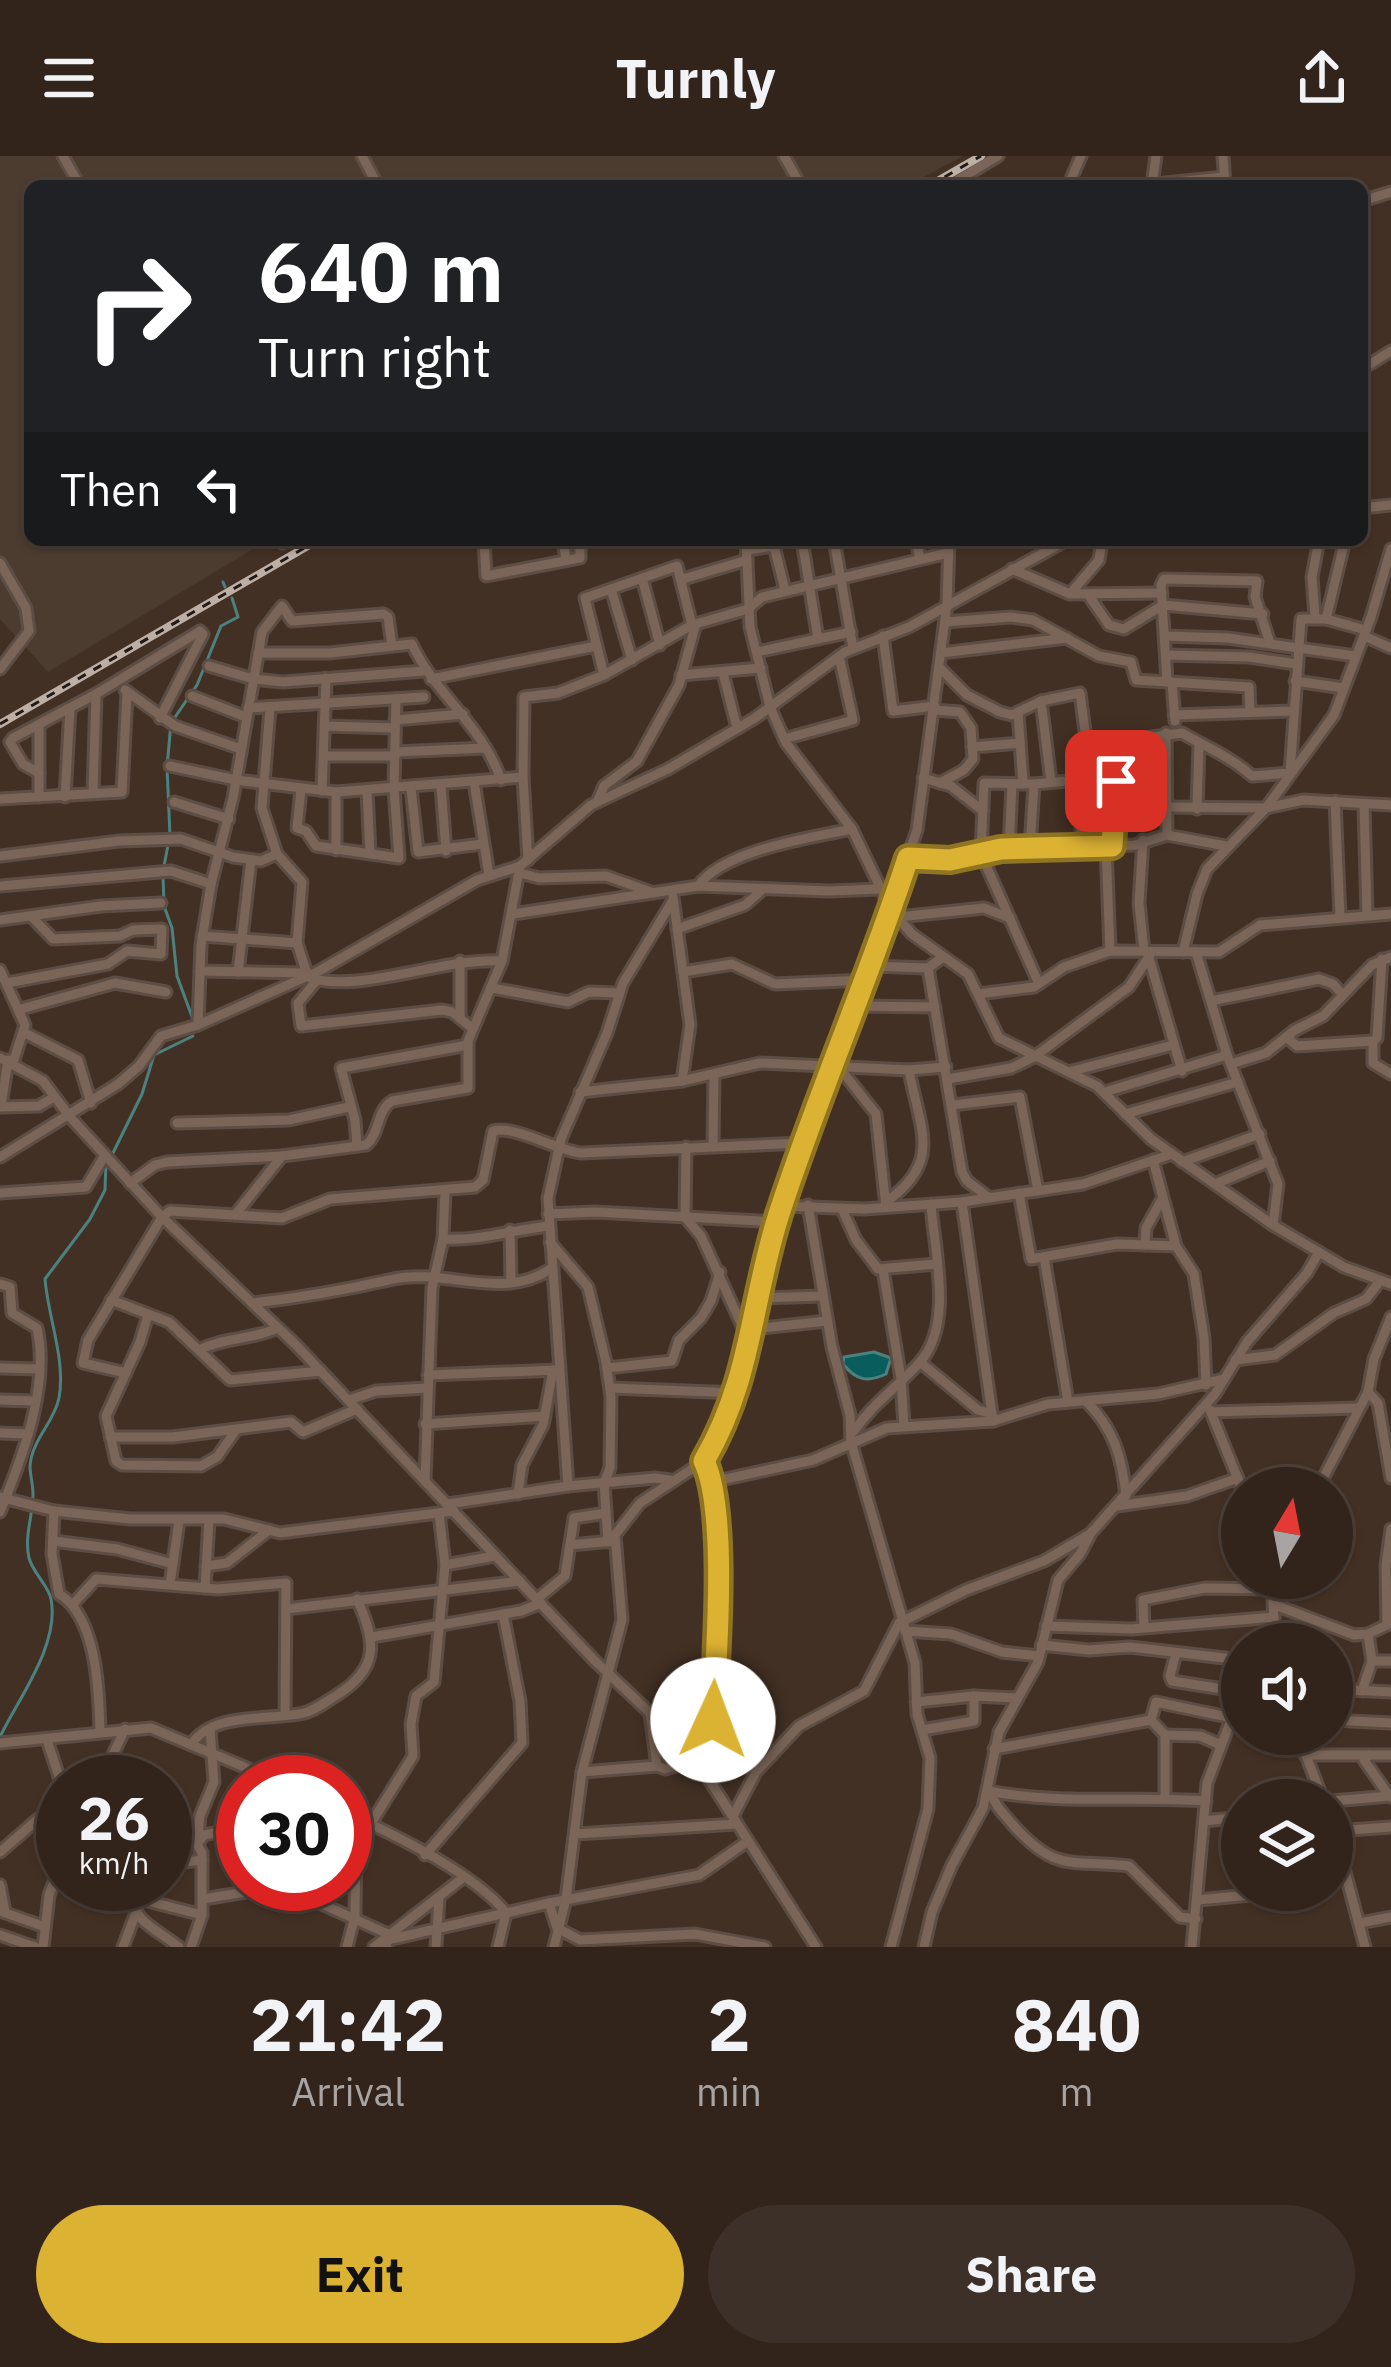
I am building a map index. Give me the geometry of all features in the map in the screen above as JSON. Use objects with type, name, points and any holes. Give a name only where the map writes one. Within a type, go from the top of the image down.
[{"type":"street","points":[[959,180],[998,156]]},
{"type":"street","points":[[484,546],[486,577],[582,556],[581,546]]},
{"type":"street","points":[[564,546],[566,560]]},
{"type":"street","points":[[803,546],[818,639]]},
{"type":"street","points":[[835,546],[853,647]]},
{"type":"street","points":[[917,546],[920,559]]},
{"type":"street","points":[[611,1542],[619,1526],[670,1480],[704,1461],[738,1393],[782,1206],[870,966],[895,913],[916,830],[945,622],[949,546]]},
{"type":"street","points":[[0,1157],[70,1117],[130,1074],[155,1040],[310,976],[489,875],[523,866],[598,800],[668,769],[737,728],[853,647],[909,627],[1055,546]]},
{"type":"street","points":[[1070,594],[1100,560],[1101,546]]},
{"type":"street","points":[[1318,546],[1312,577],[1321,618]]},
{"type":"street","points":[[1321,618],[1343,546]]},
{"type":"street","points":[[683,579],[747,550],[774,547],[785,590]]},
{"type":"street","points":[[1183,952],[1196,893],[1207,869],[1266,808],[1328,724],[1365,633],[1391,549]]},
{"type":"street","points":[[747,550],[748,609],[770,707],[784,739],[852,829],[895,913],[912,934],[968,974],[999,1038],[1034,1058],[1072,1071],[1105,1093],[1182,1162],[1273,1225],[1385,1282],[1366,1299],[1334,1313],[1275,1355],[1235,1360]]},
{"type":"street","points":[[130,1183],[160,1162],[283,1156],[357,1146],[370,1142],[383,1109],[392,1102],[468,1088],[472,1028],[502,962],[523,866],[524,697],[557,693],[604,675],[694,626],[748,609],[762,597],[949,554]]},
{"type":"street","points":[[0,563],[26,608],[29,631],[0,669]]},
{"type":"street","points":[[598,800],[604,786],[637,761],[681,675],[694,626],[681,570],[674,565],[585,598],[604,675]]},
{"type":"street","points":[[1012,569],[1070,594],[1162,599],[1263,614]]},
{"type":"street","points":[[642,578],[660,645]]},
{"type":"street","points":[[1167,835],[1174,715],[1164,579],[1257,581],[1255,597],[1270,643]]},
{"type":"street","points":[[611,589],[632,660]]},
{"type":"street","points":[[1089,596],[1109,625],[1124,629],[1162,599]]},
{"type":"street","points":[[198,1024],[202,936],[229,819],[262,632],[282,606],[292,621],[386,615],[392,646]]},
{"type":"street","points":[[945,622],[1011,617],[1044,624],[1099,656],[1132,662],[1136,680],[1249,687],[1250,712]]},
{"type":"street","points":[[1011,617],[1013,644]]},
{"type":"street","points":[[1290,773],[1300,619],[1321,618],[1391,648]]},
{"type":"street","points":[[39,773],[23,764],[10,742],[202,631],[160,718]]},
{"type":"street","points":[[757,652],[850,632]]},
{"type":"street","points":[[883,636],[892,709],[934,708],[963,714],[971,728],[970,764],[940,783]]},
{"type":"street","points":[[1165,636],[1270,643],[1355,656]]},
{"type":"street","points":[[941,653],[1067,638]]},
{"type":"street","points":[[258,653],[330,653],[412,644],[428,675],[486,748],[501,780]]},
{"type":"street","points":[[209,666],[283,682],[428,675],[596,646]]},
{"type":"street","points":[[1166,655],[1250,657],[1296,664]]},
{"type":"street","points":[[784,739],[854,720],[839,656]]},
{"type":"street","points":[[681,675],[760,668]]},
{"type":"street","points":[[939,668],[967,695],[1000,712],[1018,712],[1041,701],[1081,693],[1088,746],[1081,847]]},
{"type":"street","points":[[723,673],[737,728]]},
{"type":"street","points":[[322,791],[326,679]]},
{"type":"street","points":[[118,681],[160,718],[241,749]]},
{"type":"street","points":[[1295,681],[1344,688]]},
{"type":"street","points":[[0,799],[122,792],[128,693]]},
{"type":"street","points":[[93,793],[96,694]]},
{"type":"street","points":[[193,696],[247,713],[424,697]]},
{"type":"street","points":[[301,789],[297,828],[306,830],[316,846],[397,859],[396,699]]},
{"type":"street","points":[[1041,701],[1051,782]]},
{"type":"street","points":[[64,796],[70,708]]},
{"type":"street","points":[[269,708],[264,818],[277,854],[302,882],[297,943],[310,976],[298,1003],[301,1026],[427,1010],[452,1012],[472,1028]]},
{"type":"street","points":[[1174,715],[1294,711]]},
{"type":"street","points":[[1018,712],[1030,848]]},
{"type":"street","points":[[325,727],[463,714]]},
{"type":"street","points":[[39,725],[39,797]]},
{"type":"street","points":[[1088,746],[1119,745],[1133,737],[1171,733],[1234,760],[1252,776],[1290,773]]},
{"type":"street","points":[[972,747],[1020,743]]},
{"type":"street","points":[[1197,808],[1199,743]]},
{"type":"street","points":[[324,756],[486,748]]},
{"type":"street","points":[[170,766],[236,780],[336,792],[523,777]]},
{"type":"street","points":[[923,778],[959,791],[983,811]]},
{"type":"street","points":[[1040,984],[981,854],[985,782],[1115,778],[1108,846],[1110,951]]},
{"type":"street","points":[[474,782],[489,875]]},
{"type":"street","points":[[1009,849],[1023,784]]},
{"type":"street","points":[[441,786],[446,851]]},
{"type":"street","points":[[411,788],[416,850],[446,851],[482,844]]},
{"type":"street","points":[[367,790],[370,854]]},
{"type":"street","points":[[336,792],[336,850]]},
{"type":"street","points":[[1167,807],[1266,808],[1303,800],[1391,805]]},
{"type":"street","points":[[1335,801],[1340,917]]},
{"type":"street","points":[[174,802],[229,819]]},
{"type":"street","points":[[1364,805],[1367,916]]},
{"type":"street","points":[[698,886],[709,873],[768,848],[852,829]]},
{"type":"street","points":[[908,858],[950,860],[1009,849],[1135,845],[1167,835],[1226,846]]},
{"type":"street","points":[[0,856],[176,839],[251,860],[268,860],[277,854]]},
{"type":"street","points":[[1143,840],[1139,903],[1182,1071]]},
{"type":"street","points":[[238,971],[251,860]]},
{"type":"street","points":[[523,866],[539,878],[606,876],[673,895],[698,886],[880,889]]},
{"type":"street","points":[[0,886],[171,871],[211,884]]},
{"type":"street","points":[[98,876],[100,906]]},
{"type":"street","points":[[677,929],[745,905],[764,889]]},
{"type":"street","points":[[513,914],[655,893]]},
{"type":"street","points":[[673,895],[690,1025],[682,1081]]},
{"type":"street","points":[[568,1486],[548,1220],[558,1150],[607,1034],[619,993],[673,895]]},
{"type":"street","points":[[0,920],[160,903]]},
{"type":"street","points":[[895,913],[984,908],[1010,918]]},
{"type":"street","points":[[978,994],[1040,984],[1064,967],[1110,951],[1219,952],[1260,925],[1391,914]]},
{"type":"street","points":[[7,983],[108,964],[127,951],[161,954],[162,929],[53,939],[31,916]]},
{"type":"street","points":[[202,936],[297,943]]},
{"type":"street","points":[[1196,952],[1229,1060],[1278,1184],[1273,1225]]},
{"type":"street","points":[[580,1092],[682,1081],[760,1063],[947,1073],[1011,1068],[1034,1058],[1121,994],[1149,954]]},
{"type":"street","points":[[870,966],[928,968],[944,957]]},
{"type":"street","points":[[1105,1093],[1266,1054],[1323,1016],[1387,958]]},
{"type":"street","points":[[1387,958],[1373,1063],[1391,1075]]},
{"type":"street","points":[[200,971],[310,976],[333,984],[460,961],[502,962]]},
{"type":"street","points":[[460,961],[460,1018]]},
{"type":"street","points":[[683,972],[734,964],[775,984],[866,980]]},
{"type":"street","points":[[928,968],[962,1172],[988,1197]]},
{"type":"street","points":[[0,970],[21,1009],[25,1033],[7,1060],[1,1106],[40,1106],[55,1097]]},
{"type":"street","points":[[1211,1001],[1319,979],[1343,995]]},
{"type":"street","points":[[21,1009],[115,983],[166,992]]},
{"type":"street","points":[[492,988],[568,1002],[589,992],[619,993]]},
{"type":"street","points":[[856,1006],[935,1006]]},
{"type":"street","points":[[25,1033],[78,1060],[91,1103]]},
{"type":"street","points":[[1286,1037],[1297,1046],[1391,1033]]},
{"type":"street","points":[[357,1146],[341,1068],[468,1045]]},
{"type":"street","points":[[1072,1071],[1172,1045]]},
{"type":"street","points":[[7,1060],[39,1076],[162,1217],[321,1371],[447,1509],[694,1761],[815,1947]]},
{"type":"street","points":[[837,1065],[876,1114],[886,1205]]},
{"type":"street","points":[[886,1205],[916,1176],[925,1156],[909,1070]]},
{"type":"street","points":[[713,1146],[715,1075]]},
{"type":"street","points":[[1126,1114],[1238,1082]]},
{"type":"street","points":[[952,1105],[1020,1097],[1038,1191]]},
{"type":"street","points":[[177,1123],[289,1120],[349,1107]]},
{"type":"street","points":[[126,1372],[82,1362],[91,1333],[170,1211],[282,1218],[330,1199],[480,1185],[493,1131],[511,1129],[558,1150],[610,1154],[803,1143]]},
{"type":"street","points":[[1182,1162],[1260,1134]]},
{"type":"street","points":[[1231,1145],[1241,1173]]},
{"type":"street","points":[[686,1148],[685,1217],[701,1235],[720,1272],[749,1343]]},
{"type":"street","points":[[0,1192],[86,1187],[105,1154]]},
{"type":"street","points":[[782,1206],[842,1209],[962,1202],[1083,1184],[1172,1154]]},
{"type":"street","points":[[235,1215],[283,1156]]},
{"type":"street","points":[[1153,1160],[1176,1246],[1195,1274],[1206,1385]]},
{"type":"street","points":[[1215,1184],[1270,1161]]},
{"type":"street","points":[[424,1481],[434,1278],[443,1239],[445,1191]]},
{"type":"street","points":[[1019,1193],[1030,1258],[1118,1244],[1176,1246]]},
{"type":"street","points":[[1145,1245],[1145,1228],[1162,1197]]},
{"type":"street","points":[[962,1202],[993,1418]]},
{"type":"street","points":[[851,1438],[871,1406],[920,1362],[935,1328],[939,1300],[931,1204]]},
{"type":"street","points":[[808,1205],[851,1438],[915,1663],[916,1702],[930,1758],[931,1793],[891,1947]]},
{"type":"street","points":[[842,1209],[863,1252],[883,1270],[904,1426]]},
{"type":"street","points":[[443,1239],[474,1240],[548,1220],[685,1217],[777,1222]]},
{"type":"street","points":[[510,1230],[511,1283]]},
{"type":"street","points":[[550,1242],[588,1287],[607,1368],[610,1468],[604,1483],[622,1620],[582,1772],[566,1899],[554,1947]]},
{"type":"street","points":[[735,1820],[756,1772],[799,1726],[865,1691],[892,1630],[966,1590],[1044,1561],[1090,1534],[1208,1408],[1235,1360],[1319,1252]]},
{"type":"street","points":[[1044,1256],[1068,1402]]},
{"type":"street","points":[[883,1270],[936,1264]]},
{"type":"street","points":[[252,1304],[389,1280],[531,1282],[552,1268]]},
{"type":"street","points":[[607,1368],[672,1361],[680,1340],[711,1301],[720,1272]]},
{"type":"street","points":[[0,1284],[10,1287],[12,1313],[37,1328],[39,1369],[26,1434],[0,1512]]},
{"type":"street","points":[[761,1298],[822,1296]]},
{"type":"street","points":[[111,1300],[169,1322],[230,1380],[321,1371]]},
{"type":"street","points":[[148,1315],[106,1416],[116,1461],[122,1465],[201,1466],[218,1456],[236,1430]]},
{"type":"street","points":[[1328,1467],[1368,1392],[1376,1352],[1391,1317]]},
{"type":"street","points":[[753,1329],[827,1321]]},
{"type":"street","points":[[199,1350],[278,1328]]},
{"type":"street","points":[[920,1362],[993,1418]]},
{"type":"street","points":[[0,1368],[39,1369]]},
{"type":"street","points":[[428,1375],[556,1370]]},
{"type":"street","points":[[518,1494],[523,1465],[538,1439],[556,1370]]},
{"type":"street","points":[[712,1482],[814,1460],[851,1438],[874,1431],[993,1418],[1068,1402],[1206,1385],[1225,1378]]},
{"type":"street","points":[[110,1437],[172,1437],[291,1422],[303,1432],[376,1391],[427,1388]]},
{"type":"street","points":[[610,1388],[738,1393]]},
{"type":"street","points":[[1368,1392],[1378,1402],[1391,1478]]},
{"type":"street","points":[[0,1400],[34,1401]]},
{"type":"street","points":[[1086,1400],[1106,1421],[1119,1449],[1121,1501]]},
{"type":"street","points":[[1208,1408],[1358,1408]]},
{"type":"street","points":[[1208,1408],[1233,1467]]},
{"type":"street","points":[[425,1424],[545,1416]]},
{"type":"street","points":[[0,1433],[26,1434]]},
{"type":"street","points":[[704,1461],[712,1482],[717,1601],[708,1778]]},
{"type":"street","points":[[3,1498],[54,1511],[242,1522],[280,1533],[568,1486],[670,1480]]},
{"type":"street","points":[[1121,1501],[1187,1496],[1221,1488]]},
{"type":"street","points":[[372,1822],[413,1756],[416,1696],[434,1682],[447,1509]]},
{"type":"street","points":[[54,1511],[59,1594],[74,1603],[98,1671],[100,1732]]},
{"type":"street","points":[[372,1637],[439,1628],[539,1601],[565,1576],[575,1517],[606,1513]]},
{"type":"street","points":[[205,1588],[209,1520]]},
{"type":"street","points":[[170,1584],[179,1521]]},
{"type":"street","points":[[1046,1626],[1144,1628],[1275,1611],[1354,1635],[1368,1634],[1389,1624],[1386,1565],[1391,1529]]},
{"type":"street","points":[[206,1566],[227,1563],[269,1530]]},
{"type":"street","points":[[924,1947],[932,1912],[952,1865],[978,1822],[989,1791],[994,1749],[1040,1650],[1058,1580],[1090,1534]]},
{"type":"street","points":[[53,1541],[117,1549],[173,1564]]},
{"type":"street","points":[[570,1545],[611,1542]]},
{"type":"street","points":[[445,1565],[495,1556]]},
{"type":"street","points":[[74,1603],[96,1579],[205,1588],[286,1582],[285,1715]]},
{"type":"street","points":[[286,1609],[520,1580]]},
{"type":"street","points":[[1144,1628],[1143,1600],[1221,1586]]},
{"type":"street","points":[[1274,1599],[1275,1623]]},
{"type":"street","points":[[191,1744],[209,1729],[311,1711],[349,1687],[369,1664],[372,1637],[357,1600]]},
{"type":"street","points":[[425,1855],[522,1743],[518,1685],[503,1614]]},
{"type":"street","points":[[904,1626],[952,1634],[1003,1652],[1130,1647],[1221,1658]]},
{"type":"street","points":[[1362,1691],[1372,1661],[1368,1634]]},
{"type":"street","points":[[1176,1653],[1172,1681],[1221,1689]]},
{"type":"street","points":[[1372,1661],[1391,1661]]},
{"type":"street","points":[[1353,1690],[1391,1692]]},
{"type":"street","points":[[916,1702],[974,1696],[1016,1698]]},
{"type":"street","points":[[922,1730],[974,1721],[974,1696]]},
{"type":"street","points":[[1151,1720],[1156,1702],[1221,1716]]},
{"type":"street","points":[[650,1713],[657,1766]]},
{"type":"street","points":[[994,1749],[1151,1720]]},
{"type":"street","points":[[1151,1720],[1165,1735],[1165,1798]]},
{"type":"street","points":[[1353,1721],[1391,1723]]},
{"type":"street","points":[[113,1755],[125,1729]]},
{"type":"street","points":[[2,1743],[125,1729],[163,1730],[217,1755]]},
{"type":"street","points":[[207,1947],[193,1942],[203,1899],[197,1844],[200,1816],[214,1782],[209,1729]]},
{"type":"street","points":[[1165,1735],[1200,1736],[1220,1745],[1210,1769],[1192,1947]]},
{"type":"street","points":[[47,1740],[52,1755]]},
{"type":"street","points":[[1305,1755],[1315,1779]]},
{"type":"street","points":[[1353,1755],[1391,1755]]},
{"type":"street","points":[[1369,1755],[1364,1760],[1390,1797]]},
{"type":"street","points":[[582,1772],[665,1769],[694,1761]]},
{"type":"street","points":[[989,1791],[1063,1801],[1206,1801]]},
{"type":"street","points":[[989,1791],[1036,1851],[1072,1864],[1129,1866],[1180,1917],[1196,1919]]},
{"type":"street","points":[[1353,1800],[1390,1797]]},
{"type":"street","points":[[1204,1821],[1221,1819]]},
{"type":"street","points":[[575,1834],[735,1820]]},
{"type":"street","points":[[0,1852],[36,1821]]},
{"type":"street","points":[[372,1826],[464,1877],[506,1913]]},
{"type":"street","points":[[1353,1827],[1391,1827]]},
{"type":"street","points":[[197,1844],[204,1834],[216,1832]]},
{"type":"street","points":[[383,1942],[566,1899],[699,1875],[748,1841]]},
{"type":"street","points":[[192,1842],[197,1844]]},
{"type":"street","points":[[192,1861],[202,1860]]},
{"type":"street","points":[[383,1942],[464,1877]]},
{"type":"street","points":[[0,1885],[3,1912],[45,1927]]},
{"type":"street","points":[[1353,1896],[1365,1947]]},
{"type":"street","points":[[203,1899],[216,1897]]},
{"type":"street","points":[[436,1947],[439,1897]]},
{"type":"street","points":[[1198,1900],[1221,1898]]},
{"type":"street","points":[[549,1903],[557,1928],[580,1940],[704,1941],[765,1947]]},
{"type":"street","points":[[0,1935],[39,1947],[47,1911]]},
{"type":"street","points":[[133,1911],[147,1929],[179,1947]]},
{"type":"street","points":[[123,1947],[136,1911]]},
{"type":"street","points":[[186,1911],[202,1915]]},
{"type":"street","points":[[344,1911],[383,1942]]},
{"type":"street","points":[[347,1947],[355,1911]]},
{"type":"street","points":[[498,1947],[506,1913]]},
{"type":"street","points":[[1360,1924],[1391,1917]]},
{"type":"shaded area","points":[[0,156],[963,156],[918,180],[24,180],[24,546],[258,546],[48,672],[0,619]]},
{"type":"water","points":[[874,1352],[891,1358],[886,1374],[862,1378],[843,1364],[844,1357]]},
{"type":"waterway","points":[[223,582],[225,587]]},
{"type":"waterway","points":[[170,836],[167,767],[171,723],[197,685],[221,626],[238,617],[232,598]]},
{"type":"waterway","points":[[164,866],[168,845]]},
{"type":"waterway","points":[[163,875],[177,976],[194,1022]]},
{"type":"waterway","points":[[112,1155],[142,1094],[154,1055],[193,1036]]},
{"type":"waterway","points":[[0,1737],[44,1653],[52,1617],[51,1599],[31,1563],[28,1542],[32,1456],[56,1407],[61,1384],[45,1279],[90,1219],[105,1190],[106,1162]]},
{"type":"railway","points":[[939,180],[981,156]]},
{"type":"railway","points":[[0,724],[308,546]]},
{"type":"route","points":[[713,1720],[716,1546],[712,1482],[704,1461],[738,1393],[777,1222],[810,1119],[852,1018],[908,858],[950,860],[1001,849],[1112,846],[1116,781]]}]
